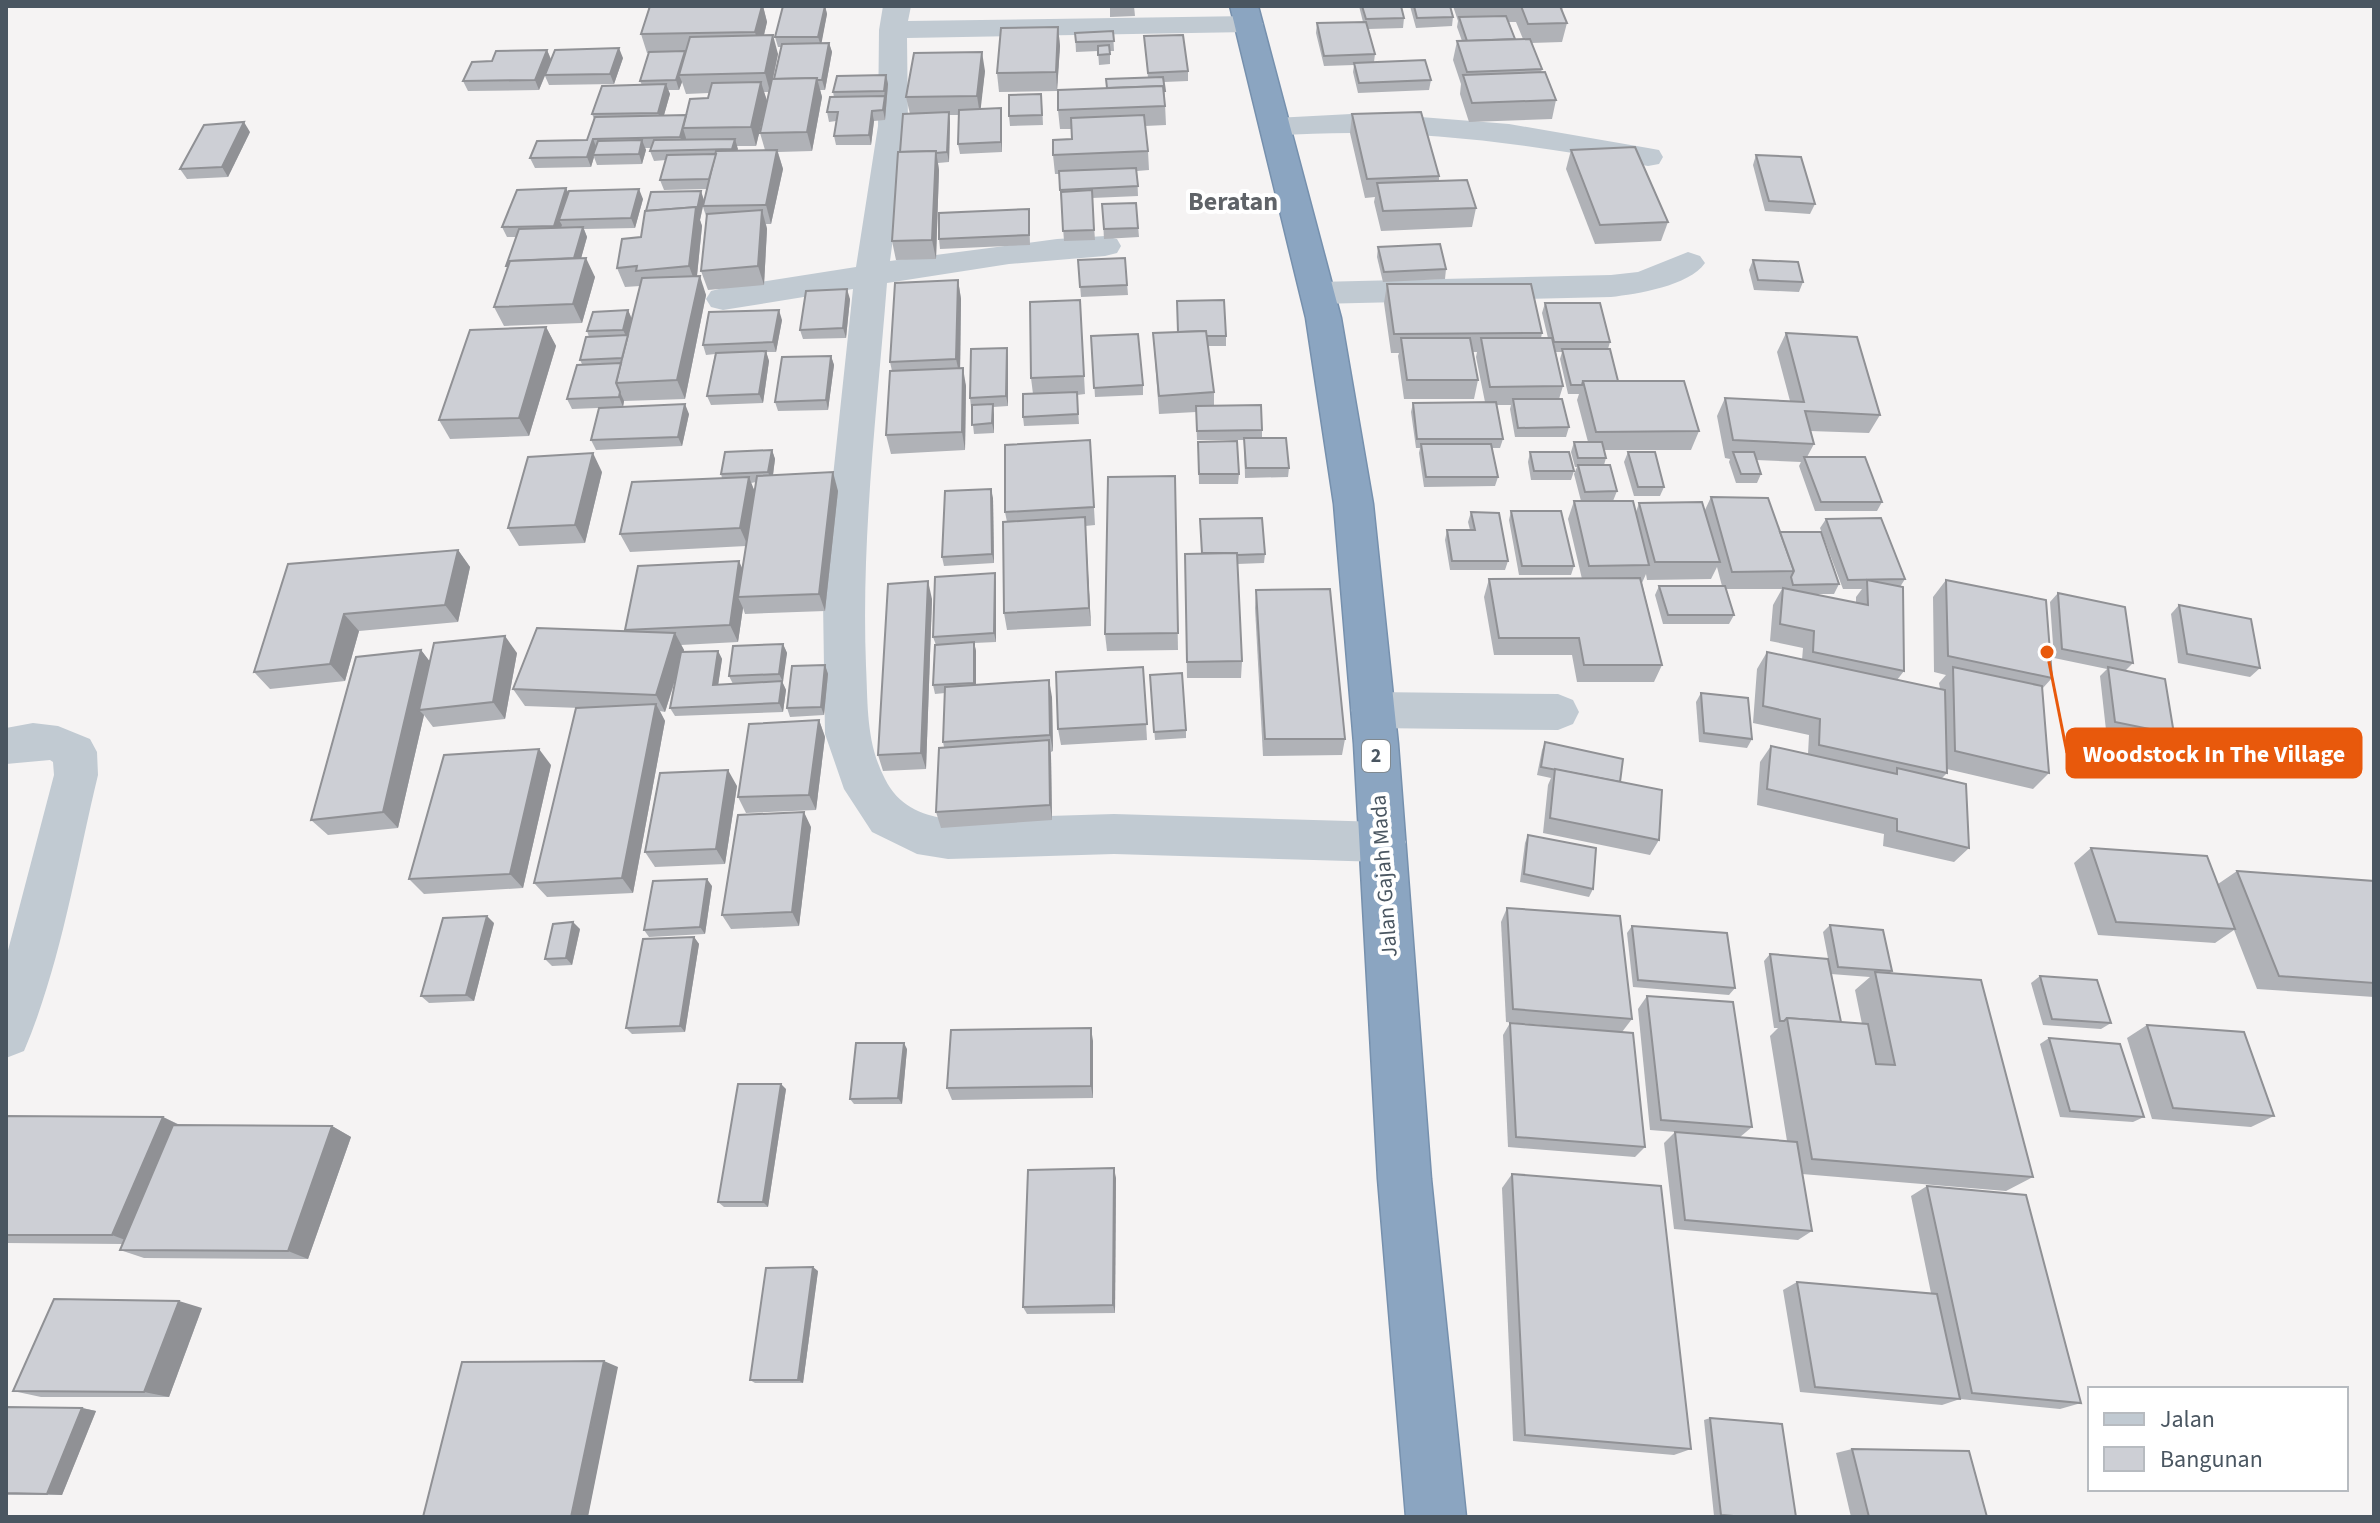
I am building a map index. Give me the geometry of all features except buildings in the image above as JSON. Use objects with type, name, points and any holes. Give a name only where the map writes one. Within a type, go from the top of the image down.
[{"type":"highway","name":"Jalan Gajah Mada","points":[[1246,15],[1317,293],[1343,424],[1372,710],[1398,1083],[1436,1517]]},
{"type":"street","points":[[1246,15],[895,18],[893,126],[871,276],[846,542],[844,659],[847,734],[866,789],[888,818],[917,834],[948,839],[1114,834],[1383,842]]},
{"type":"street","points":[[1275,127],[1394,122],[1537,137],[1648,157]]},
{"type":"street","points":[[723,299],[814,287],[971,258],[1105,246]]},
{"type":"street","points":[[1317,293],[1611,286],[1644,282],[1688,263]]},
{"type":"street","points":[[1372,710],[1558,712]]},
{"type":"street","points":[[6,746],[43,740],[61,743],[75,752],[76,775],[26,974],[6,1034]]},
{"type":"place","name":"Woodstock In The Village","points":[[2047,652]]},
{"type":"district","name":"Beratan","points":[[1233,201]]}]
